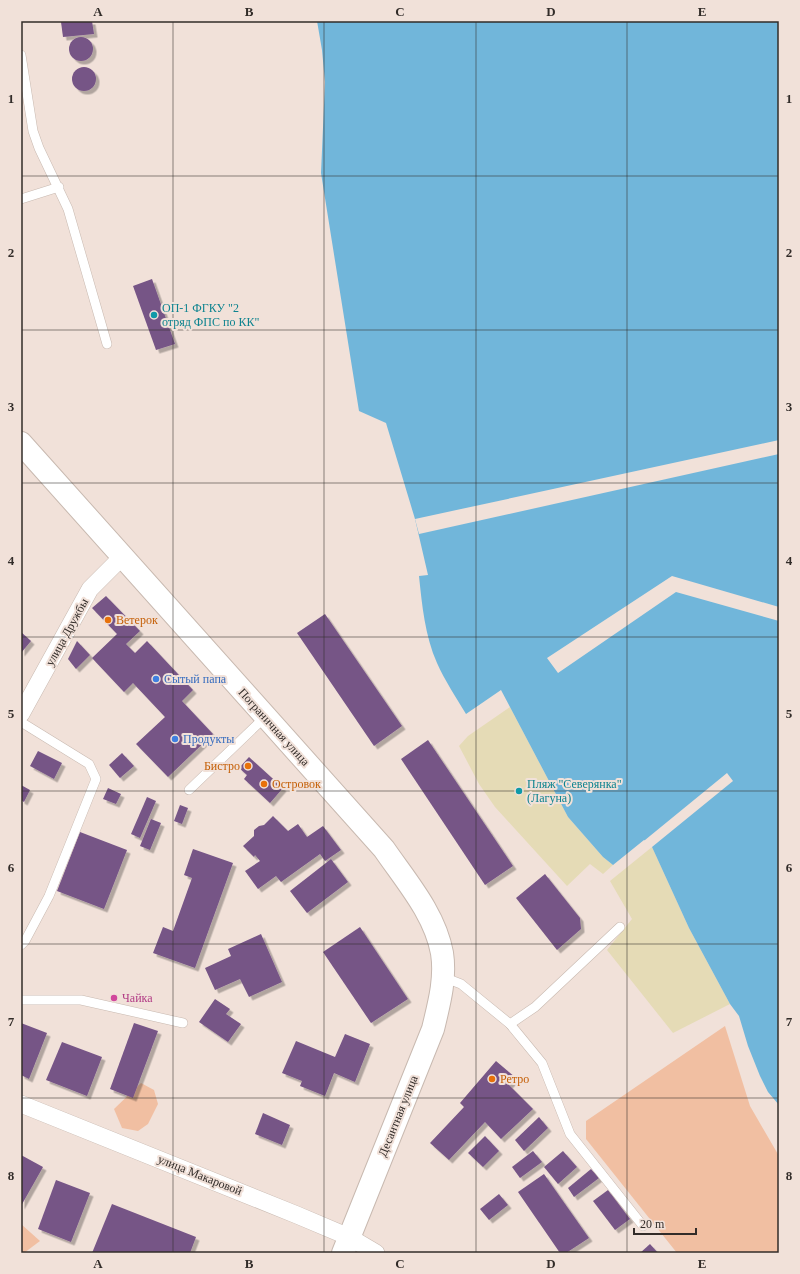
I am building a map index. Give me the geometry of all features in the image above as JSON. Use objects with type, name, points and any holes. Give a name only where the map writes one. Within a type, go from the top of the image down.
[{"type":"street","name":"Пограничная улица","points":[[21,443],[384,849],[417,897],[434,927],[442,953],[443,977]]},
{"type":"street","name":"улица Дружбы","points":[[21,714],[90,589],[122,557]]},
{"type":"street","name":"Десантная улица","points":[[346,1245],[433,1029],[441,1000],[443,977]]},
{"type":"street","name":"улица Макаровой","points":[[21,1104],[246,1194],[346,1245],[376,1253]]},
{"type":"lane","points":[[21,55],[33,131],[39,148],[68,208],[107,344]]},
{"type":"lane","points":[[21,199],[59,187]]},
{"type":"lane","points":[[189,790],[265,717]]},
{"type":"lane","points":[[21,722],[89,764],[96,779],[49,896],[25,941],[21,944]]},
{"type":"lane","points":[[510,1024],[535,1007],[620,927]]},
{"type":"lane","points":[[443,977],[461,984],[510,1024],[542,1063],[570,1134],[643,1226]]},
{"type":"lane","points":[[21,1000],[81,1000],[183,1023]]},
{"type":"shaded area","points":[[725,1026],[750,1106],[779,1156],[779,1253],[677,1253],[586,1139],[586,1121]]},
{"type":"shaded area","points":[[141,1083],[154,1090],[158,1104],[148,1124],[138,1131],[122,1128],[114,1109]]},
{"type":"shaded area","points":[[21,1224],[40,1241],[24,1253],[21,1253]]},
{"type":"sand","name":"Пляж \"Северянка\" (Лагуна)","points":[[510,707],[568,817],[603,857],[613,865],[603,874],[590,864],[567,886],[495,807],[479,784],[459,746],[468,736]]},
{"type":"sand","points":[[652,847],[689,928],[730,1004],[673,1033],[607,950],[632,919],[610,881]]},
{"type":"water","points":[[317,21],[779,21],[779,1105],[768,1092],[760,1076],[748,1046],[739,1016],[730,1004],[689,928],[652,847],[644,840],[613,865],[603,857],[568,817],[501,690],[466,714],[437,663],[427,631],[419,576],[428,575],[415,519],[386,423],[359,411],[321,173],[325,82]]},
{"type":"pier","points":[[779,440],[779,454],[419,534],[415,519]]},
{"type":"pier","points":[[672,576],[779,607],[779,621],[676,592],[558,673],[547,658]]},
{"type":"pier","points":[[727,773],[733,781],[652,847],[650,848],[644,842],[614,867],[612,867]]},
{"type":"building","points":[[92,21],[94,34],[63,37],[61,22]]},
{"type":"building","points":[[81,37],[89,41],[93,49],[89,57],[81,61],[73,57],[69,49],[73,41]]},
{"type":"building","points":[[84,67],[92,71],[96,79],[92,87],[84,91],[76,87],[72,79],[76,71]]},
{"type":"building","name":"ОП-1 ФГКУ \"2 отряд ФПС по КК\"","points":[[152,279],[175,344],[156,350],[133,286]]},
{"type":"building","points":[[106,596],[140,631],[126,644],[135,653],[147,641],[193,690],[182,701],[213,734],[168,777],[136,744],[165,717],[133,683],[124,692],[92,658],[117,634],[92,608]]},
{"type":"building","points":[[325,614],[402,726],[374,746],[297,633]]},
{"type":"building","points":[[21,632],[31,641],[21,653]]},
{"type":"building","points":[[77,641],[90,655],[76,669],[68,659]]},
{"type":"building","points":[[428,740],[513,866],[485,885],[401,759]]},
{"type":"building","points":[[38,751],[62,763],[54,779],[30,766]]},
{"type":"building","points":[[122,753],[134,766],[120,778],[109,765]]},
{"type":"building","name":"Островок","points":[[249,757],[283,788],[270,803],[244,779],[247,775],[239,768]]},
{"type":"building","points":[[21,785],[30,790],[24,802],[21,800]]},
{"type":"building","points":[[108,788],[121,794],[116,804],[103,799]]},
{"type":"building","points":[[147,797],[156,801],[140,838],[131,834]]},
{"type":"building","points":[[180,805],[188,808],[182,824],[174,821]]},
{"type":"building","points":[[273,816],[288,831],[298,824],[307,837],[323,826],[341,850],[325,861],[320,854],[281,882],[276,876],[258,889],[245,871],[260,861],[243,846],[254,836],[254,830],[259,826],[264,825]]},
{"type":"building","points":[[151,819],[161,823],[150,850],[140,846]]},
{"type":"building","points":[[80,832],[127,850],[104,909],[57,891]]},
{"type":"building","points":[[193,849],[233,863],[195,968],[153,953],[163,927],[173,931],[192,878],[184,875]]},
{"type":"building","points":[[331,859],[348,882],[307,913],[290,891]]},
{"type":"building","points":[[545,874],[580,918],[581,929],[557,950],[516,898]]},
{"type":"building","points":[[360,927],[408,999],[371,1023],[323,952]]},
{"type":"building","points":[[261,934],[282,982],[249,997],[240,979],[215,990],[205,968],[231,956],[228,949]]},
{"type":"building","points":[[215,999],[230,1009],[226,1014],[241,1024],[228,1042],[199,1022]]},
{"type":"building","points":[[21,1023],[47,1033],[29,1079],[21,1075]]},
{"type":"building","points":[[134,1023],[158,1031],[133,1098],[110,1089]]},
{"type":"building","points":[[345,1034],[370,1044],[355,1082],[334,1073],[325,1096],[300,1086],[302,1081],[282,1073],[296,1041],[335,1057]]},
{"type":"building","points":[[62,1042],[102,1057],[87,1096],[46,1080]]},
{"type":"building","points":[[496,1061],[516,1078],[509,1085],[533,1109],[501,1139],[485,1122],[449,1160],[430,1143],[464,1107],[460,1103]]},
{"type":"building","points":[[263,1113],[290,1125],[282,1145],[255,1134]]},
{"type":"building","points":[[539,1117],[548,1128],[524,1151],[515,1140]]},
{"type":"building","points":[[485,1136],[499,1151],[483,1167],[468,1153]]},
{"type":"building","points":[[533,1151],[542,1162],[520,1178],[512,1167]]},
{"type":"building","points":[[563,1151],[577,1167],[558,1184],[544,1167]]},
{"type":"building","points":[[21,1155],[43,1167],[21,1206]]},
{"type":"building","points":[[591,1169],[599,1178],[574,1197],[568,1188]]},
{"type":"building","points":[[544,1174],[589,1238],[566,1253],[560,1253],[518,1192]]},
{"type":"building","points":[[56,1180],[90,1193],[71,1242],[38,1229]]},
{"type":"building","points":[[608,1190],[630,1219],[615,1230],[593,1201]]},
{"type":"building","points":[[499,1194],[508,1205],[489,1220],[480,1209]]},
{"type":"building","points":[[112,1204],[196,1237],[190,1253],[92,1253]]},
{"type":"building","points":[[650,1244],[658,1253],[640,1253]]},
{"type":"place","name":"ОП-1 ФГКУ \"2 отряд ФПС по КК\"","points":[[154,315]]},
{"type":"place","name":"Ветерок","points":[[108,620]]},
{"type":"place","name":"Сытый папа","points":[[156,679]]},
{"type":"place","name":"Продукты","points":[[175,739]]},
{"type":"place","name":"Бистро","points":[[248,766]]},
{"type":"place","name":"Островок","points":[[264,784]]},
{"type":"place","name":"Пляж \"Северянка\" (Лагуна)","points":[[519,791]]},
{"type":"place","name":"Чайка","points":[[114,998]]},
{"type":"place","name":"Ретро","points":[[492,1079]]}]
